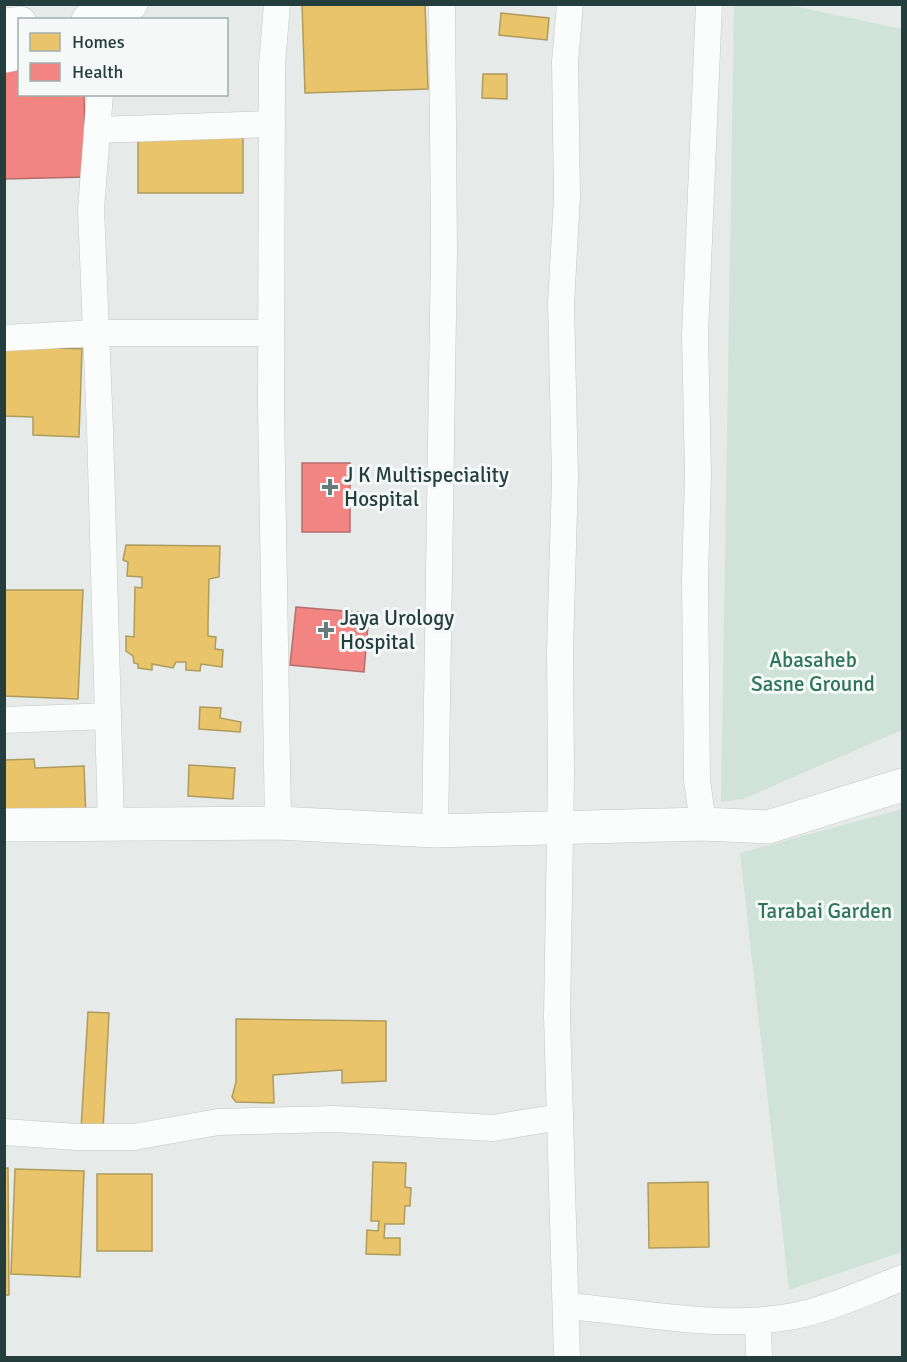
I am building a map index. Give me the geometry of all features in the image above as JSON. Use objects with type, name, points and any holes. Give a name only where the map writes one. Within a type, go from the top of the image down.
[{"type":"street","points":[[277,4],[272,64],[271,333],[278,823]]},
{"type":"street","points":[[435,831],[444,251],[442,4]]},
{"type":"street","points":[[567,1358],[557,1016],[561,830],[560,651],[565,477],[561,304],[567,196],[565,62],[570,4]]},
{"type":"street","points":[[703,824],[697,780],[695,578],[698,475],[695,334],[709,4]]},
{"type":"street","points":[[100,96],[91,209],[111,824]]},
{"type":"street","points":[[97,130],[272,124]]},
{"type":"street","points":[[4,338],[96,333],[271,333]]},
{"type":"street","points":[[4,720],[108,716]]},
{"type":"street","points":[[4,825],[278,823],[435,831],[561,830],[703,824],[768,827],[903,786]]},
{"type":"street","points":[[4,1132],[77,1137],[134,1137],[218,1122],[334,1119],[493,1128],[560,1117]]},
{"type":"street","points":[[566,1306],[705,1320],[758,1321],[804,1314],[903,1278]]},
{"type":"street","points":[[758,1321],[759,1358]]},
{"type":"green space","name":"Abasaheb Sasne Ground","points":[[734,5],[789,5],[902,29],[902,730],[743,799],[721,802]]},
{"type":"green space","name":"Tarabai Garden","points":[[902,809],[902,1252],[789,1290],[740,853]]},
{"type":"building: Homes","points":[[302,4],[425,4],[428,89],[305,93]]},
{"type":"building: Homes","points":[[501,13],[549,18],[547,40],[499,35]]},
{"type":"building: Homes","points":[[483,74],[507,74],[507,99],[482,98]]},
{"type":"building: Homes","points":[[138,137],[243,137],[243,193],[138,193]]},
{"type":"building: Homes","points":[[4,346],[82,349],[79,437],[33,435],[33,417],[4,416]]},
{"type":"building: Homes","points":[[126,545],[220,546],[219,577],[209,579],[208,636],[216,637],[215,649],[223,650],[222,667],[201,664],[200,671],[186,670],[186,662],[176,662],[173,668],[152,664],[152,670],[138,668],[138,664],[134,663],[133,656],[126,651],[126,636],[134,637],[135,587],[142,588],[142,577],[127,576],[128,562],[123,560]]},
{"type":"building: Homes","points":[[4,590],[83,590],[78,699],[4,696]]},
{"type":"building: Homes","points":[[200,707],[221,708],[220,718],[241,722],[240,732],[199,729]]},
{"type":"building: Homes","points":[[34,759],[35,768],[84,766],[86,820],[4,821],[4,760]]},
{"type":"building: Homes","points":[[189,765],[235,768],[233,799],[188,796]]},
{"type":"building: Homes","points":[[88,1012],[109,1013],[103,1130],[81,1129]]},
{"type":"building: Homes","points":[[236,1019],[386,1021],[386,1081],[342,1083],[342,1070],[273,1075],[274,1103],[236,1102],[232,1097],[236,1082]]},
{"type":"building: Homes","points":[[373,1162],[406,1163],[405,1187],[411,1188],[410,1206],[405,1206],[404,1224],[385,1224],[384,1238],[400,1238],[400,1255],[366,1254],[367,1230],[378,1231],[379,1221],[371,1221]]},
{"type":"building: Homes","points":[[4,1168],[8,1168],[9,1295],[4,1295]]},
{"type":"building: Homes","points":[[15,1169],[84,1171],[80,1277],[11,1274]]},
{"type":"building: Homes","points":[[97,1174],[152,1174],[152,1251],[97,1251]]},
{"type":"building: Homes","points":[[708,1182],[709,1247],[649,1248],[648,1183]]},
{"type":"building: Health","points":[[18,66],[18,96],[84,96],[86,177],[4,179],[4,69]]},
{"type":"building: Health","points":[[302,463],[350,463],[350,532],[302,532]]},
{"type":"building: Health","points":[[296,607],[369,613],[364,672],[290,665]]},
{"type":"place","name":"J K Multispeciality Hospital","points":[[330,487]]},
{"type":"place","name":"Jaya Urology Hospital","points":[[326,630]]}]
